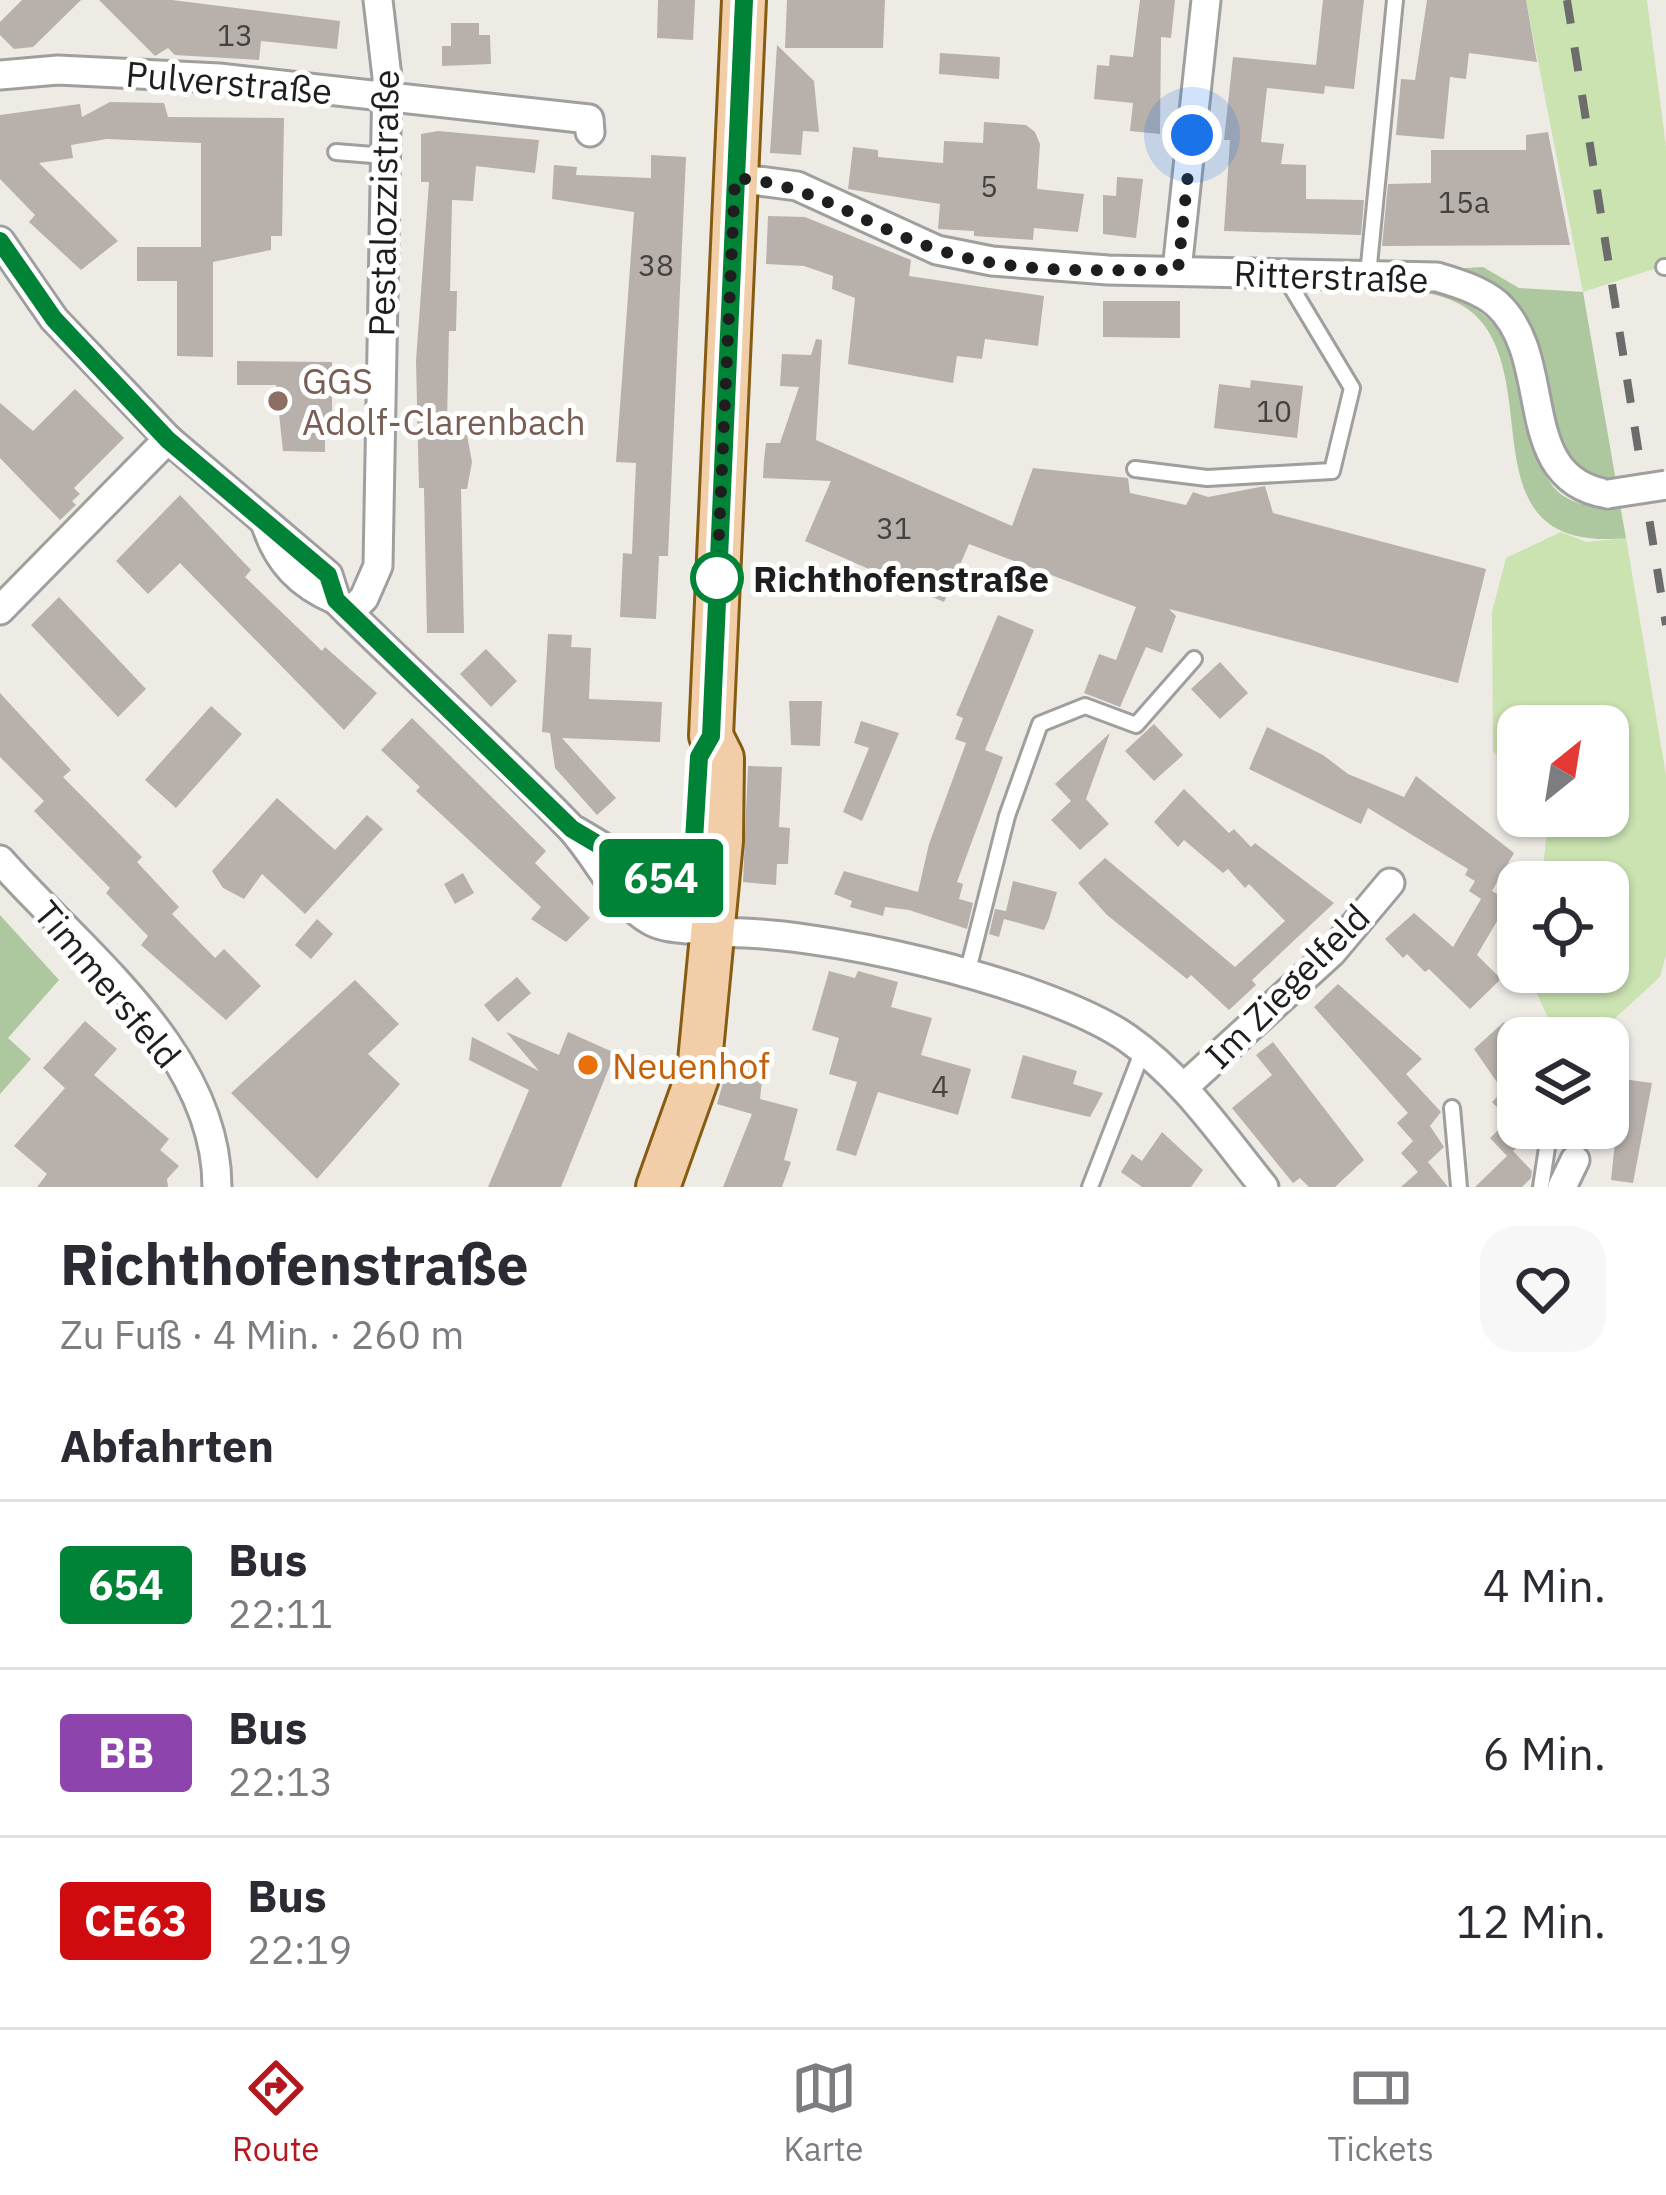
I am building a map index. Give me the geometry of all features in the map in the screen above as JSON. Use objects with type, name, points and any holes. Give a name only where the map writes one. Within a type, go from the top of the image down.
[{"type":"main road","points":[[658,1187],[699,1072],[699,757],[711,736],[744,0]]},
{"type":"main road","points":[[633,1187],[671,1070],[701,913]]},
{"type":"street","name":"Pestalozzistraße","points":[[342,606],[364,598],[378,566],[386,95],[378,0]]},
{"type":"street","points":[[1178,270],[1206,0]]},
{"type":"street","name":"Pulverstraße","points":[[0,75],[58,70],[161,74],[386,95],[589,119],[590,132]]},
{"type":"street","name":"Ritterstraße","points":[[735,178],[797,186],[937,250],[1045,267],[1437,277],[1493,301],[1511,320],[1526,350],[1550,460],[1564,478],[1608,494],[1666,484]]},
{"type":"street","points":[[0,242],[54,319],[168,440],[266,525],[276,555],[312,590],[342,606],[572,829],[601,871],[642,913],[701,913],[756,930],[855,946],[967,976],[1102,1022],[1143,1050],[1184,1088],[1264,1187]]},
{"type":"street","points":[[0,610],[168,440]]},
{"type":"street","points":[[572,829],[701,913]]},
{"type":"street","name":"Timmersfeld","points":[[0,860],[140,1012],[182,1067],[204,1117],[217,1187]]},
{"type":"street","name":"Im Ziegelfeld","points":[[1184,1088],[1332,952],[1390,883]]},
{"type":"street","points":[[1562,1187],[1575,1160]]},
{"type":"lane","points":[[1368,275],[1395,0]]},
{"type":"lane","points":[[336,152],[385,156]]},
{"type":"lane","points":[[1136,469],[1207,478],[1332,471],[1352,388],[1284,274]]},
{"type":"lane","points":[[967,976],[1007,816],[1040,724],[1085,706],[1136,725],[1194,659]]},
{"type":"lane","points":[[1090,1187],[1143,1050]]},
{"type":"lane","points":[[1452,1108],[1459,1187]]},
{"type":"lane","points":[[1541,1187],[1547,1149]]},
{"type":"green space","points":[[1526,0],[1647,0],[1666,147],[1666,265],[1583,292]]},
{"type":"green space","points":[[1483,267],[1519,288],[1583,292],[1616,481],[1594,479],[1568,459],[1543,371],[1448,269]]},
{"type":"green space","points":[[1442,297],[1463,302],[1498,330],[1518,367],[1536,448],[1549,481],[1575,502],[1620,505],[1626,538],[1576,536],[1544,519],[1526,492],[1516,458],[1506,380],[1495,344],[1474,314]]},
{"type":"green space","points":[[1561,532],[1586,542],[1626,538],[1666,775],[1666,955],[1660,977],[1616,1017],[1548,1017],[1537,993],[1629,993],[1629,861],[1544,861],[1546,837],[1629,837],[1629,705],[1497,705],[1497,755],[1493,751],[1492,612],[1506,558]]},
{"type":"green space","points":[[0,915],[59,980],[8,1038],[31,1059],[0,1094]]},
{"type":"building","points":[[22,0],[81,0],[33,47],[14,49],[0,35],[0,22]]},
{"type":"building","points":[[99,0],[172,0],[340,21],[337,49],[261,41],[259,60],[175,55],[168,48],[155,56]]},
{"type":"building","points":[[658,0],[695,0],[693,40],[657,38]]},
{"type":"building","points":[[787,0],[885,0],[883,48],[785,48]]},
{"type":"building","points":[[1140,0],[1175,0],[1171,38],[1161,37],[1160,134],[1130,131],[1133,103],[1094,99],[1097,65],[1109,66],[1110,55],[1133,57]]},
{"type":"building","points":[[1323,0],[1364,0],[1354,89],[1325,86],[1324,94],[1267,88],[1261,142],[1284,144],[1281,164],[1306,165],[1306,199],[1364,200],[1361,235],[1224,231],[1230,140],[1224,140],[1233,57],[1316,65]]},
{"type":"building","points":[[1427,0],[1526,0],[1537,62],[1469,53],[1466,79],[1450,77],[1444,139],[1396,135],[1401,79],[1415,80]]},
{"type":"building","points":[[451,23],[479,23],[479,35],[490,35],[491,64],[442,66],[442,46],[451,46]]},
{"type":"building","points":[[777,45],[814,81],[819,132],[803,131],[801,155],[770,153]]},
{"type":"building","points":[[940,53],[1000,57],[999,79],[939,74]]},
{"type":"building","points":[[110,102],[164,103],[168,117],[284,118],[282,236],[271,236],[271,250],[213,262],[213,357],[177,356],[177,281],[137,281],[137,247],[201,247],[201,143],[107,139],[71,145],[73,158],[39,163],[118,241],[81,270],[29,222],[35,215],[0,179],[0,115],[80,104],[82,117]]},
{"type":"building","points":[[984,122],[1026,125],[1035,132],[1040,144],[1037,189],[1084,194],[1078,232],[1034,228],[1033,240],[974,236],[974,231],[938,229],[940,204],[848,189],[853,147],[878,150],[878,157],[943,163],[944,141],[983,143]]},
{"type":"building","points":[[438,131],[539,140],[535,173],[476,166],[473,201],[452,200],[450,291],[457,291],[456,331],[449,331],[447,423],[454,423],[454,435],[467,435],[472,462],[467,489],[461,489],[464,633],[427,633],[424,488],[419,488],[416,361],[429,182],[421,182],[421,134]]},
{"type":"building","points":[[1548,132],[1570,245],[1382,246],[1388,184],[1431,183],[1431,150],[1526,150],[1526,135]]},
{"type":"building","points":[[651,155],[686,157],[668,556],[659,556],[656,619],[620,617],[623,553],[632,554],[636,463],[616,462],[634,212],[552,199],[554,165],[577,167],[576,175],[651,178]]},
{"type":"building","points":[[1117,177],[1143,179],[1136,238],[1103,234],[1103,195],[1116,196]]},
{"type":"building","points":[[768,216],[805,217],[911,260],[909,276],[1044,296],[1038,346],[985,339],[982,359],[957,356],[953,383],[848,364],[855,298],[832,289],[833,276],[804,266],[766,264]]},
{"type":"building","points":[[1103,301],[1180,301],[1180,338],[1103,337]]},
{"type":"building","points":[[816,339],[822,340],[816,440],[1012,526],[1033,468],[1128,478],[1130,493],[1186,505],[1193,492],[1208,497],[1265,486],[1273,513],[1486,569],[1458,683],[1169,609],[1176,616],[1162,653],[1146,647],[1120,707],[1084,693],[1099,654],[1116,660],[1136,607],[969,544],[944,602],[805,541],[831,481],[763,478],[766,443],[780,443],[799,387],[780,386],[782,354],[811,355]]},
{"type":"building","points":[[237,361],[332,362],[332,420],[325,420],[325,452],[283,451],[276,385],[237,385]]},
{"type":"building","points":[[1251,380],[1303,386],[1297,438],[1214,428],[1219,384],[1250,388]]},
{"type":"building","points":[[75,389],[124,438],[74,488],[80,494],[72,501],[76,505],[60,520],[0,458],[0,403],[33,431]]},
{"type":"building","points":[[180,495],[251,570],[245,577],[322,651],[325,647],[377,693],[344,730],[180,563],[148,594],[116,561]]},
{"type":"building","points":[[59,597],[146,689],[118,717],[31,625]]},
{"type":"building","points":[[998,615],[1034,630],[985,750],[1003,757],[957,882],[963,884],[959,899],[973,903],[967,929],[909,910],[885,907],[883,916],[850,907],[852,901],[834,894],[844,871],[918,892],[929,844],[966,743],[955,739],[963,718],[956,715]]},
{"type":"building","points":[[548,634],[572,635],[571,647],[591,648],[589,699],[662,702],[660,742],[562,738],[616,798],[597,815],[555,768],[550,733],[542,732]]},
{"type":"building","points":[[486,649],[517,681],[491,707],[460,674]]},
{"type":"building","points":[[1220,662],[1248,693],[1220,719],[1191,689]]},
{"type":"building","points":[[0,693],[71,770],[63,777],[142,857],[137,862],[179,907],[172,914],[215,958],[224,949],[261,986],[226,1020],[141,945],[148,936],[106,893],[110,888],[34,811],[44,801],[0,757]]},
{"type":"building","points":[[789,701],[822,701],[820,746],[791,745]]},
{"type":"building","points":[[211,706],[242,734],[176,808],[145,780]]},
{"type":"building","points":[[412,718],[546,851],[535,863],[590,918],[566,942],[531,919],[541,907],[416,791],[420,787],[381,750]]},
{"type":"building","points":[[861,721],[899,733],[862,821],[843,812],[869,748],[854,743]]},
{"type":"building","points":[[1154,724],[1183,755],[1154,781],[1125,751]]},
{"type":"building","points":[[1267,727],[1323,755],[1348,774],[1404,797],[1416,776],[1514,853],[1509,861],[1497,861],[1492,891],[1497,894],[1497,921],[1477,955],[1497,975],[1497,983],[1470,1009],[1429,969],[1425,972],[1407,954],[1403,958],[1385,939],[1414,913],[1453,947],[1481,899],[1469,891],[1475,881],[1465,875],[1468,869],[1368,808],[1361,824],[1249,769]]},
{"type":"building","points":[[1110,733],[1086,799],[1109,824],[1080,850],[1051,820],[1071,801],[1055,784]]},
{"type":"building","points":[[748,766],[782,767],[779,827],[790,828],[788,864],[777,864],[776,885],[743,882]]},
{"type":"building","points":[[1184,789],[1229,833],[1234,829],[1251,847],[1255,843],[1334,903],[1252,980],[1256,985],[1229,1010],[1191,975],[1187,979],[1107,915],[1078,883],[1105,858],[1235,967],[1285,921],[1249,884],[1245,888],[1228,869],[1223,873],[1184,840],[1178,847],[1154,822]]},
{"type":"building","points":[[277,798],[335,850],[367,815],[383,829],[305,914],[262,874],[244,899],[223,888],[212,871]]},
{"type":"building","points":[[463,873],[474,893],[455,904],[444,884]]},
{"type":"building","points":[[1013,881],[1057,892],[1049,919],[1044,930],[1004,919],[999,937],[989,934],[995,909],[1006,911]]},
{"type":"building","points":[[317,919],[333,934],[311,959],[295,945]]},
{"type":"building","points":[[829,971],[855,978],[858,971],[898,982],[891,1007],[932,1018],[921,1055],[971,1069],[958,1115],[878,1092],[856,1156],[836,1150],[857,1082],[829,1074],[839,1038],[812,1030]]},
{"type":"building","points":[[517,977],[531,993],[498,1022],[484,1005]]},
{"type":"building","points":[[355,980],[399,1024],[368,1054],[400,1084],[317,1179],[231,1093]]},
{"type":"building","points":[[1338,984],[1422,1059],[1406,1074],[1441,1112],[1430,1126],[1444,1147],[1428,1162],[1448,1187],[1401,1187],[1418,1172],[1401,1153],[1413,1141],[1397,1123],[1408,1113],[1314,1007]]},
{"type":"building","points":[[85,1021],[117,1049],[94,1075],[169,1139],[160,1150],[179,1166],[167,1179],[168,1187],[37,1187],[47,1174],[14,1146],[65,1088],[43,1068]]},
{"type":"building","points":[[1497,1028],[1497,1082],[1474,1049]]},
{"type":"building","points":[[506,1032],[559,1055],[568,1032],[615,1053],[561,1187],[488,1187],[529,1090],[469,1060],[472,1037],[539,1071]]},
{"type":"building","points":[[1273,1042],[1364,1160],[1335,1187],[1309,1187],[1300,1178],[1293,1183],[1232,1108],[1272,1075],[1256,1055]]},
{"type":"building","points":[[1023,1055],[1077,1071],[1073,1084],[1103,1093],[1090,1117],[1011,1098]]},
{"type":"building","points":[[729,1062],[763,1071],[760,1099],[798,1109],[784,1160],[791,1162],[782,1187],[723,1187],[752,1114],[717,1104]]},
{"type":"building","points":[[1629,1080],[1652,1083],[1633,1183],[1611,1180],[1614,1149],[1629,1149]]},
{"type":"building","points":[[1162,1132],[1203,1170],[1191,1187],[1142,1187],[1121,1172],[1132,1154],[1142,1161]]},
{"type":"building","points":[[1500,1149],[1515,1149],[1532,1171],[1522,1187],[1475,1187],[1507,1156]]},
{"type":"railway","points":[[1567,0],[1666,625]]},
{"type":"bus line","name":"654","points":[[0,241],[54,319],[168,440],[328,575],[336,600],[572,829],[638,868],[691,890],[699,757],[711,736],[744,0]]},
{"type":"place","name":"GGS Adolf-Clarenbach","points":[[278,401]]},
{"type":"place","name":"Richthofenstraße","points":[[717,578]]},
{"type":"place","name":"Neuenhof","points":[[588,1065]]},
{"type":"route","points":[[717,578],[735,178],[797,186],[937,250],[1045,267],[1178,270],[1192,135]]}]
